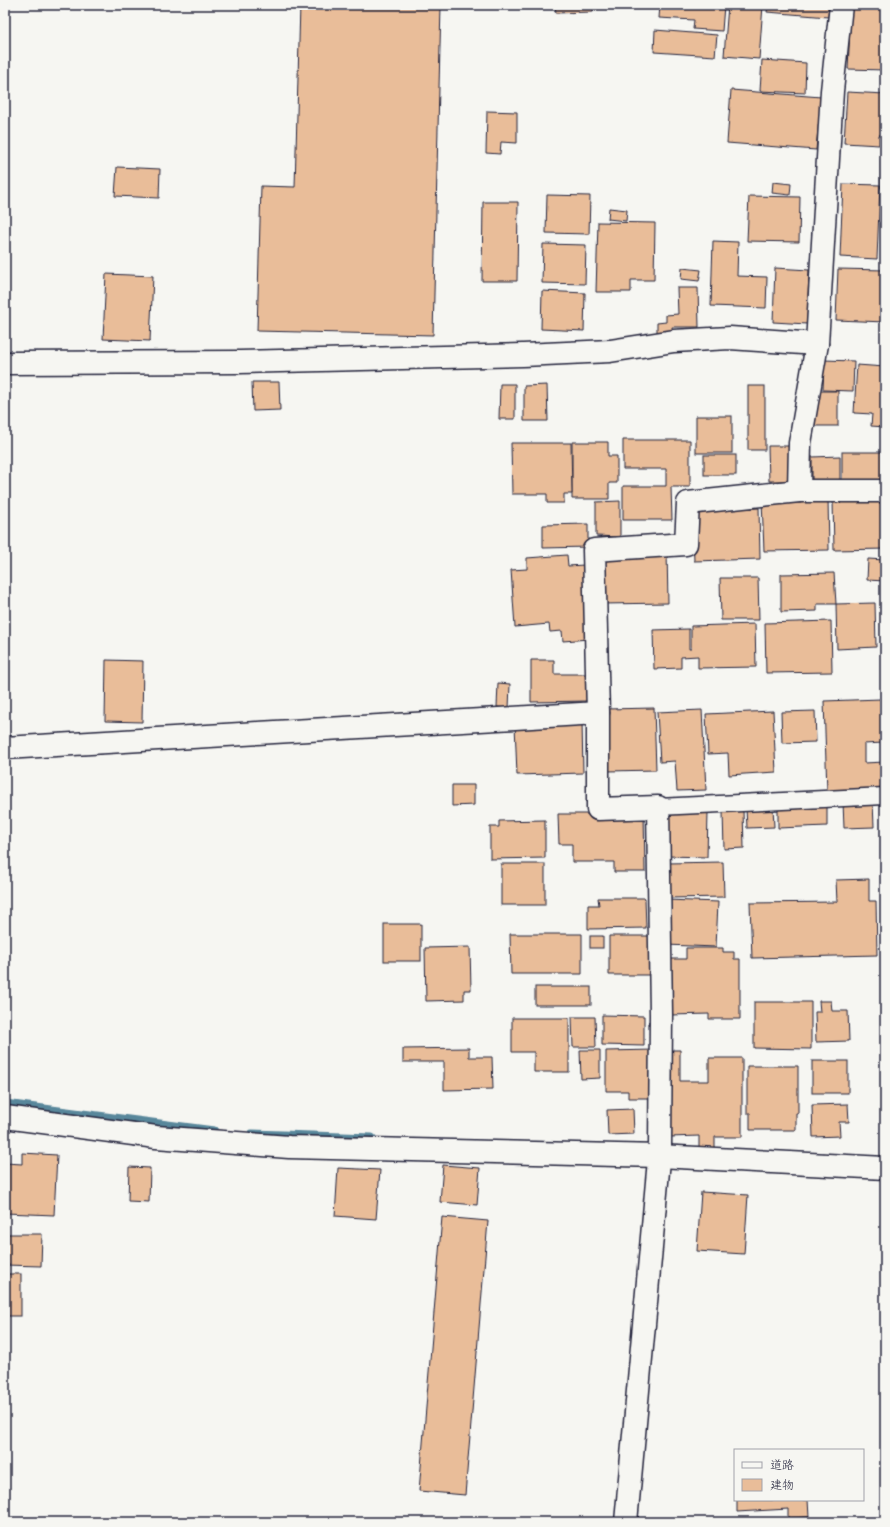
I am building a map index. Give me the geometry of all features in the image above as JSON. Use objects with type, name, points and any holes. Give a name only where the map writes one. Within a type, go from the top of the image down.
[{"type":"street","points":[[799,491],[800,443],[817,344],[832,91],[841,5]]},
{"type":"street","points":[[5,363],[240,362],[523,355],[610,351],[674,341],[730,338],[817,344]]},
{"type":"street","points":[[626,1522],[659,1156],[661,1015],[658,807],[598,809],[598,713],[594,550],[686,544],[688,503],[799,491],[885,491]]},
{"type":"street","points":[[5,748],[598,713]]},
{"type":"street","points":[[5,1117],[156,1137],[289,1147],[659,1156],[885,1168]]},
{"type":"lane","points":[[658,807],[885,796]]},
{"type":"building","points":[[300,5],[441,5],[433,335],[257,331],[261,186],[295,187]]},
{"type":"building","points":[[555,5],[593,5],[593,12],[556,13]]},
{"type":"building","points":[[660,5],[724,5],[722,31],[693,29],[694,20],[659,18]]},
{"type":"building","points":[[728,5],[763,5],[759,59],[724,56]]},
{"type":"building","points":[[768,5],[829,5],[828,17],[767,12]]},
{"type":"building","points":[[851,5],[885,5],[885,70],[848,69]]},
{"type":"building","points":[[655,30],[717,35],[715,56],[654,52]]},
{"type":"building","points":[[762,60],[806,63],[805,93],[760,91]]},
{"type":"building","points":[[731,90],[821,97],[816,150],[727,143]]},
{"type":"building","points":[[847,92],[885,94],[885,135],[879,135],[879,145],[844,143]]},
{"type":"building","points":[[487,111],[517,112],[517,143],[501,142],[500,154],[486,153]]},
{"type":"building","points":[[881,160],[885,160],[885,188],[881,188]]},
{"type":"building","points":[[117,167],[160,169],[159,198],[115,196]]},
{"type":"building","points":[[773,182],[791,184],[790,195],[772,193]]},
{"type":"building","points":[[843,184],[880,185],[877,259],[840,257]]},
{"type":"building","points":[[547,195],[590,196],[589,234],[546,233]]},
{"type":"building","points":[[884,195],[885,240],[883,240]]},
{"type":"building","points":[[749,196],[800,197],[799,242],[747,241]]},
{"type":"building","points":[[483,202],[518,202],[517,281],[482,281]]},
{"type":"building","points":[[609,208],[627,210],[626,221],[608,219]]},
{"type":"building","points":[[598,222],[655,223],[654,280],[631,280],[631,292],[596,292]]},
{"type":"building","points":[[713,241],[738,242],[737,276],[767,277],[766,308],[711,306]]},
{"type":"building","points":[[543,244],[586,245],[585,284],[542,283]]},
{"type":"building","points":[[682,268],[701,270],[699,281],[681,279]]},
{"type":"building","points":[[775,268],[809,270],[807,324],[773,322]]},
{"type":"building","points":[[838,269],[885,270],[885,322],[836,320]]},
{"type":"building","points":[[106,274],[153,276],[150,341],[103,339]]},
{"type":"building","points":[[677,288],[698,288],[699,327],[672,327],[673,337],[657,337],[657,323],[666,322],[666,315],[678,314]]},
{"type":"building","points":[[542,291],[585,293],[584,331],[541,329]]},
{"type":"building","points":[[824,360],[854,361],[853,391],[823,390]]},
{"type":"building","points":[[857,365],[885,367],[885,427],[871,426],[872,414],[854,413]]},
{"type":"building","points":[[252,382],[279,382],[280,410],[253,411]]},
{"type":"building","points":[[500,384],[515,384],[515,419],[499,419]]},
{"type":"building","points":[[547,385],[548,421],[524,421],[524,386]]},
{"type":"building","points":[[748,386],[765,386],[765,450],[748,450]]},
{"type":"building","points":[[814,391],[838,391],[838,426],[815,426]]},
{"type":"building","points":[[696,416],[732,416],[732,453],[696,453]]},
{"type":"building","points":[[623,440],[690,440],[690,487],[671,487],[672,520],[623,520],[623,486],[666,486],[666,469],[623,469]]},
{"type":"building","points":[[572,442],[608,442],[608,456],[617,456],[617,483],[609,483],[609,499],[572,499]]},
{"type":"building","points":[[511,443],[571,443],[572,494],[564,494],[564,503],[547,503],[547,494],[512,494]]},
{"type":"building","points":[[768,446],[791,446],[792,481],[769,481]]},
{"type":"building","points":[[842,452],[885,452],[885,482],[842,482]]},
{"type":"building","points":[[704,455],[736,455],[736,475],[704,475]]},
{"type":"building","points":[[840,456],[840,485],[812,485],[812,457]]},
{"type":"building","points":[[885,498],[885,549],[834,550],[833,499]]},
{"type":"building","points":[[828,499],[829,550],[764,551],[762,500]]},
{"type":"building","points":[[620,501],[620,537],[596,536],[596,502]]},
{"type":"building","points":[[759,508],[760,559],[694,561],[692,510]]},
{"type":"building","points":[[588,524],[588,547],[543,548],[543,525]]},
{"type":"building","points":[[667,551],[668,603],[602,604],[601,553]]},
{"type":"building","points":[[567,555],[568,566],[584,565],[589,639],[563,641],[562,631],[550,632],[549,624],[515,627],[511,570],[527,569],[527,558]]},
{"type":"building","points":[[868,559],[885,560],[885,581],[867,580]]},
{"type":"building","points":[[834,573],[836,604],[817,604],[817,611],[781,612],[781,574]]},
{"type":"building","points":[[720,578],[758,578],[759,620],[721,620]]},
{"type":"building","points":[[875,603],[876,647],[837,649],[836,604]]},
{"type":"building","points":[[831,621],[832,672],[766,673],[765,623]]},
{"type":"building","points":[[755,624],[756,667],[698,668],[698,656],[681,657],[681,668],[654,669],[653,630],[689,629],[689,649],[691,649],[691,626]]},
{"type":"building","points":[[106,660],[143,661],[142,722],[105,721]]},
{"type":"building","points":[[531,660],[554,660],[554,674],[588,674],[588,701],[531,702]]},
{"type":"building","points":[[498,683],[510,684],[509,708],[497,707]]},
{"type":"building","points":[[881,699],[883,743],[864,744],[864,763],[885,762],[885,789],[827,792],[824,701]]},
{"type":"building","points":[[654,708],[656,770],[608,771],[607,709]]},
{"type":"building","points":[[702,710],[706,790],[677,791],[675,761],[660,762],[657,712]]},
{"type":"building","points":[[773,711],[776,772],[729,775],[728,753],[708,754],[706,714]]},
{"type":"building","points":[[815,711],[816,742],[782,743],[781,712]]},
{"type":"building","points":[[582,722],[583,773],[517,775],[515,724]]},
{"type":"building","points":[[452,785],[474,785],[474,805],[452,806]]},
{"type":"building","points":[[873,801],[874,827],[844,828],[843,802]]},
{"type":"building","points":[[827,803],[827,826],[778,828],[778,804]]},
{"type":"building","points":[[773,807],[774,827],[747,828],[746,808]]},
{"type":"building","points":[[743,811],[744,848],[724,849],[723,812]]},
{"type":"building","points":[[668,812],[708,812],[707,857],[667,856]]},
{"type":"building","points":[[558,814],[644,814],[645,872],[614,872],[614,862],[572,862],[572,844],[559,844]]},
{"type":"building","points":[[545,820],[545,858],[490,859],[490,827],[499,827],[499,821]]},
{"type":"building","points":[[723,862],[724,897],[669,898],[668,863]]},
{"type":"building","points":[[501,864],[545,864],[545,905],[501,905]]},
{"type":"building","points":[[869,879],[869,901],[876,901],[877,955],[752,958],[750,903],[837,902],[836,880]]},
{"type":"building","points":[[598,898],[645,898],[646,928],[588,929],[588,905],[599,905]]},
{"type":"building","points":[[667,900],[718,902],[716,947],[666,945]]},
{"type":"building","points":[[384,924],[421,924],[421,961],[384,961]]},
{"type":"building","points":[[510,934],[582,934],[582,974],[511,974]]},
{"type":"building","points":[[590,936],[603,936],[603,948],[590,948]]},
{"type":"building","points":[[609,936],[651,936],[650,975],[609,975]]},
{"type":"building","points":[[470,947],[471,990],[464,990],[464,1000],[426,1001],[425,948]]},
{"type":"building","points":[[686,948],[723,948],[723,952],[734,952],[734,959],[740,959],[740,1019],[709,1019],[709,1014],[671,1015],[671,959],[686,959]]},
{"type":"building","points":[[535,987],[591,987],[591,1005],[535,1005]]},
{"type":"building","points":[[819,1001],[831,1001],[832,1011],[848,1011],[849,1041],[816,1042],[815,1012],[820,1012]]},
{"type":"building","points":[[754,1002],[811,1002],[811,1049],[754,1048]]},
{"type":"building","points":[[602,1015],[644,1016],[644,1046],[602,1045]]},
{"type":"building","points":[[572,1017],[595,1017],[596,1047],[573,1047]]},
{"type":"building","points":[[512,1018],[569,1018],[569,1072],[534,1072],[534,1052],[512,1052]]},
{"type":"building","points":[[469,1048],[469,1057],[492,1057],[493,1089],[444,1090],[444,1062],[403,1062],[403,1049]]},
{"type":"building","points":[[580,1050],[600,1050],[600,1078],[581,1079]]},
{"type":"building","points":[[654,1050],[655,1098],[628,1098],[628,1091],[606,1091],[606,1051]]},
{"type":"building","points":[[665,1050],[680,1050],[680,1081],[709,1081],[709,1058],[742,1058],[742,1137],[715,1137],[715,1151],[699,1151],[699,1136],[670,1137]]},
{"type":"building","points":[[812,1061],[848,1061],[848,1093],[812,1093]]},
{"type":"building","points":[[747,1066],[798,1066],[798,1113],[796,1113],[796,1130],[750,1130],[750,1113],[747,1113]]},
{"type":"building","points":[[848,1104],[849,1122],[839,1122],[840,1136],[813,1137],[812,1105]]},
{"type":"building","points":[[633,1109],[634,1134],[608,1135],[607,1110]]},
{"type":"building","points":[[22,1153],[57,1155],[54,1215],[5,1213],[5,1163],[22,1164]]},
{"type":"building","points":[[443,1165],[480,1168],[477,1205],[440,1202]]},
{"type":"building","points":[[129,1167],[150,1168],[149,1202],[128,1201]]},
{"type":"building","points":[[338,1168],[380,1170],[376,1219],[335,1216]]},
{"type":"building","points":[[701,1192],[748,1195],[744,1254],[697,1251]]},
{"type":"building","points":[[442,1217],[488,1221],[465,1495],[419,1491]]},
{"type":"building","points":[[5,1234],[42,1234],[41,1266],[5,1265]]},
{"type":"building","points":[[5,1274],[21,1274],[21,1316],[5,1316]]},
{"type":"building","points":[[737,1501],[808,1501],[809,1517],[788,1518],[788,1509],[737,1512]]},
{"type":"waterway","points":[[5,1104],[214,1131]]},
{"type":"waterway","points":[[252,1134],[372,1138]]}]
